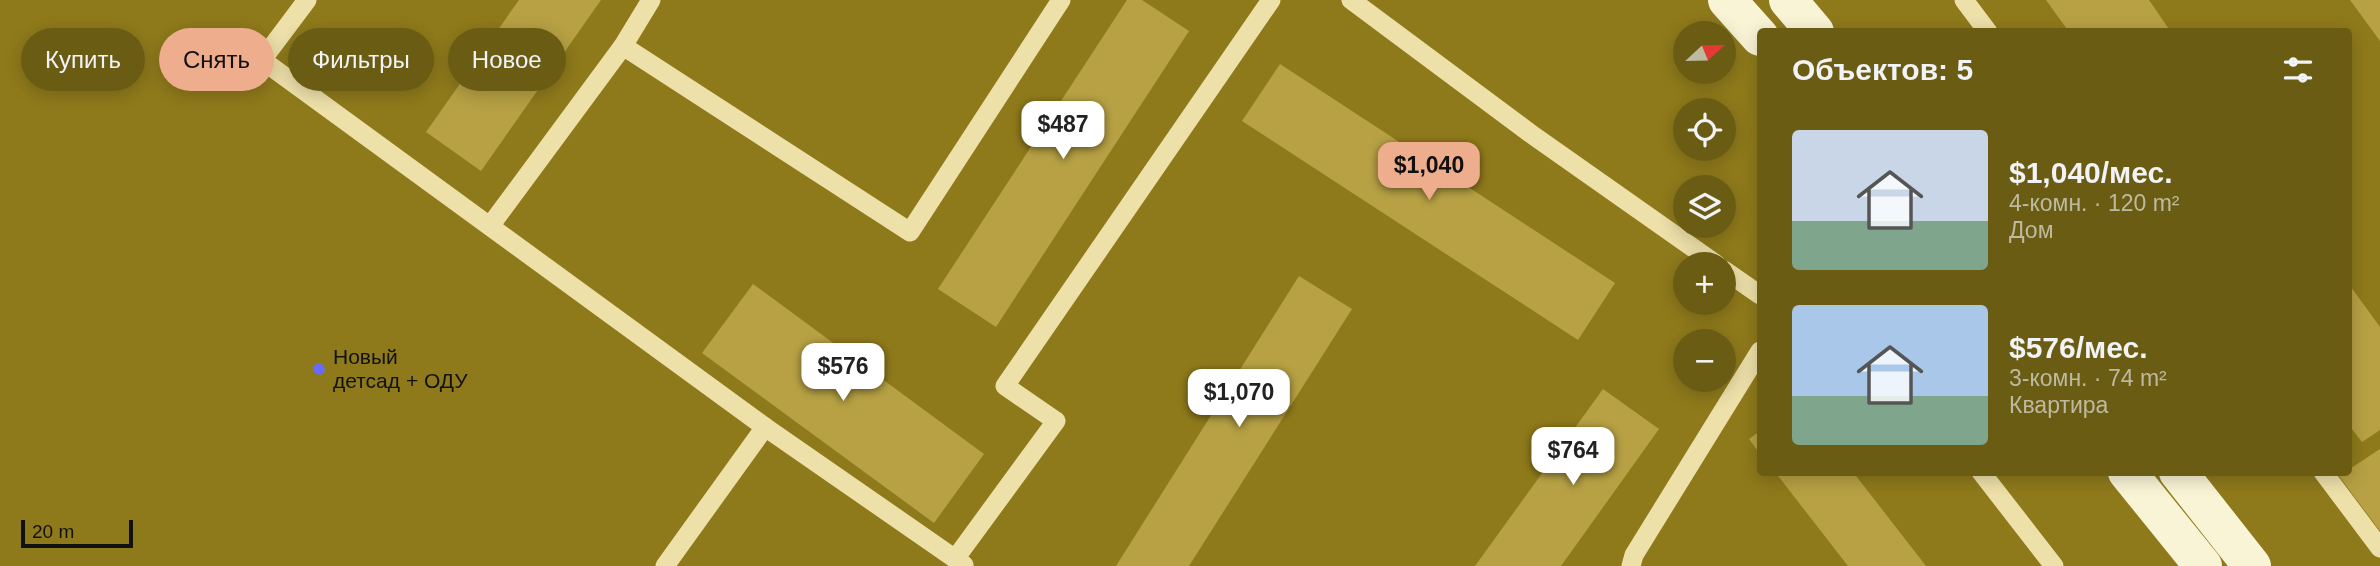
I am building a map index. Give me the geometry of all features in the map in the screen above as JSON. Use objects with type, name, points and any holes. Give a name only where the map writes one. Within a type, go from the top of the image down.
[{"type":"main road","points":[[1727,0],[1757,34]]},
{"type":"main road","points":[[1788,0],[1812,28]]},
{"type":"main road","points":[[2130,476],[2203,566]]},
{"type":"main road","points":[[2181,476],[2252,566]]},
{"type":"lane","points":[[307,0],[262,60],[765,427],[960,562],[1056,421],[1005,386],[1271,0]]},
{"type":"lane","points":[[489,226],[623,46],[651,0]]},
{"type":"lane","points":[[623,46],[910,232],[1061,0]]},
{"type":"lane","points":[[1351,0],[1534,136],[1699,252]]},
{"type":"lane","points":[[1964,0],[1985,28]]},
{"type":"lane","points":[[1736,278],[1757,293]]},
{"type":"lane","points":[[1632,566],[1634,555],[1757,356]]},
{"type":"lane","points":[[665,566],[765,427]]},
{"type":"lane","points":[[1984,476],[2054,566]]},
{"type":"lane","points":[[2326,476],[2380,548]]},
{"type":"building","points":[[519,0],[601,0],[566,50],[566,28],[499,28]]},
{"type":"building","points":[[1127,0],[1142,0],[1189,31],[996,327],[938,289]]},
{"type":"building","points":[[2046,0],[2149,0],[2168,28],[2066,28]]},
{"type":"building","points":[[2350,0],[2380,0],[2380,41]]},
{"type":"building","points":[[1280,64],[1615,283],[1578,340],[1242,121]]},
{"type":"building","points":[[455,91],[537,91],[481,171],[426,132]]},
{"type":"building","points":[[1299,276],[1352,309],[1189,566],[1116,566]]},
{"type":"building","points":[[753,284],[984,454],[934,523],[702,353]]},
{"type":"building","points":[[2352,288],[2380,327],[2380,430],[2362,442],[2352,429]]},
{"type":"building","points":[[1603,389],[1659,429],[1561,566],[1475,566]]},
{"type":"building","points":[[1757,433],[1757,450],[1749,439]]},
{"type":"building","points":[[2380,449],[2380,531],[2339,476],[2352,476],[2352,467]]},
{"type":"building","points":[[1778,476],[1856,476],[1926,566],[1848,566]]},
{"type":"place","name":"Новый детсад + ОДУ","points":[[319,369]]}]
